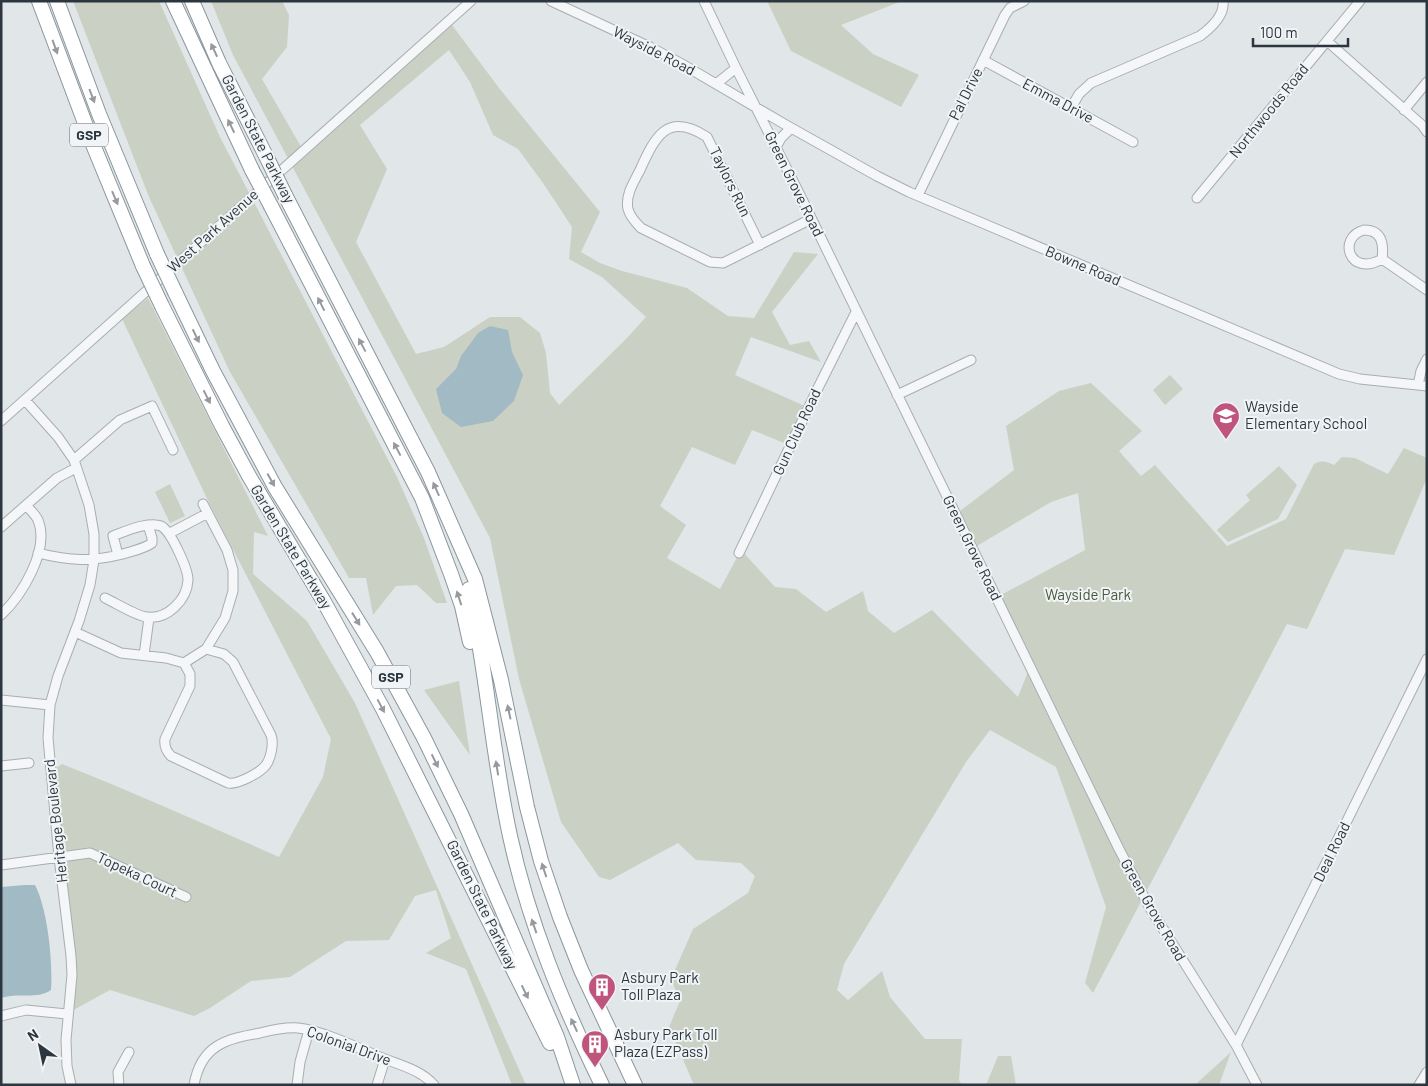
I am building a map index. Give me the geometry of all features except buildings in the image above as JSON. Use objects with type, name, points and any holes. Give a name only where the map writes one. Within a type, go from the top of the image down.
[{"type":"highway","name":"Garden State Parkway","points":[[39,1],[94,147],[143,266],[162,306],[214,411],[249,476],[323,600],[383,709],[549,1042],[572,1083]]},
{"type":"highway","name":"Garden State Parkway","points":[[57,1],[98,114],[175,292],[222,388],[275,487],[377,652],[432,753],[464,822],[549,1019],[572,1083]]},
{"type":"highway","name":"Garden State Parkway","points":[[173,1],[216,97],[252,170],[422,498],[440,542],[462,606],[491,731]]},
{"type":"highway","name":"Garden State Parkway","points":[[192,1],[220,63],[285,195],[421,458],[475,579],[510,716],[530,820],[560,917],[634,1085]]},
{"type":"highway","points":[[454,535],[472,600],[483,663],[491,731],[509,836],[527,904],[560,994],[602,1085]]},
{"type":"street","name":"West Park Avenue","points":[[1,421],[471,1]]},
{"type":"street","name":"Wayside Road","points":[[551,1],[650,47],[755,106]]},
{"type":"street","name":"Green Grove Road","points":[[704,1],[1142,895],[1236,1045],[1257,1085]]},
{"type":"street","name":"Pal Drive","points":[[918,195],[1007,11],[1024,1]]},
{"type":"street","points":[[1071,108],[1079,94],[1091,83],[1200,36],[1222,13],[1223,1]]},
{"type":"street","name":"Northwoods Road","points":[[1198,198],[1360,1]]},
{"type":"street","points":[[1327,41],[1422,125],[1427,132]]},
{"type":"street","name":"Emma Drive","points":[[984,60],[1133,142]]},
{"type":"street","points":[[716,84],[736,68]]},
{"type":"street","points":[[1404,110],[1427,82]]},
{"type":"street","name":"Bowne Road","points":[[755,106],[877,176],[918,195],[1339,374],[1360,379],[1422,385]]},
{"type":"street","name":"Taylors Run","points":[[760,245],[707,137],[693,129],[684,127],[675,127],[660,134],[653,142],[629,192],[628,209],[635,222],[641,228],[710,262],[723,263],[760,245],[811,219]]},
{"type":"street","points":[[776,147],[781,138],[791,128]]},
{"type":"street","points":[[1369,230],[1374,232],[1383,242],[1382,259],[1369,265],[1356,262],[1349,248],[1351,238],[1359,231],[1369,230]]},
{"type":"street","points":[[1382,259],[1427,290]]},
{"type":"street","name":"Gun Club Road","points":[[739,553],[856,312]]},
{"type":"street","points":[[1422,385],[1427,359]]},
{"type":"street","points":[[897,395],[971,360]]},
{"type":"street","name":"Heritage Boulevard","points":[[25,400],[58,437],[75,464],[86,491],[92,519],[94,562],[87,599],[58,676],[50,705],[48,750],[71,956],[72,975],[67,1014],[66,1053],[71,1085]]},
{"type":"street","points":[[1,526],[75,464],[120,420],[152,406],[173,450]]},
{"type":"street","points":[[184,663],[206,649],[225,618],[233,591],[231,563],[227,550],[203,504]]},
{"type":"street","points":[[1,615],[23,588],[40,546],[39,525],[26,505]]},
{"type":"street","points":[[170,533],[208,513]]},
{"type":"street","points":[[38,553],[94,562],[152,543],[148,525]]},
{"type":"street","points":[[105,598],[136,614],[149,618],[175,609],[187,584],[187,572],[170,533],[160,526],[148,525],[114,536],[118,555]]},
{"type":"street","points":[[144,655],[149,618]]},
{"type":"street","points":[[75,632],[121,653],[177,660],[184,663],[191,678],[190,686],[165,739],[165,748],[171,756],[228,783],[236,783],[260,770],[268,761],[272,743],[271,735],[233,662],[224,654],[206,649]]},
{"type":"street","name":"Deal Road","points":[[1236,1045],[1427,659]]},
{"type":"street","points":[[1,700],[50,705]]},
{"type":"street","points":[[1,766],[30,763]]},
{"type":"street","name":"Topeka Court","points":[[1,865],[90,853],[186,897]]},
{"type":"street","points":[[1,1016],[26,1010],[67,1014]]},
{"type":"street","name":"Colonial Drive","points":[[194,1085],[197,1072],[206,1057],[227,1040],[237,1036],[286,1028],[309,1030],[385,1059],[417,1072],[434,1085]]},
{"type":"street","points":[[297,1085],[300,1062],[309,1030]]},
{"type":"street","points":[[119,1085],[118,1072],[128,1052]]},
{"type":"street","points":[[376,1085],[385,1059]]},
{"type":"street","points":[[1419,1085],[1427,1072]]},
{"type":"green space","points":[[73,1],[159,1],[220,137],[397,477],[424,538],[447,603],[436,603],[417,585],[396,586],[373,615],[366,578],[349,578],[230,372],[149,197]]},
{"type":"green space","name":"Wayside Park","points":[[211,1],[282,1],[289,15],[287,47],[262,79],[304,152],[452,25],[499,88],[600,212],[581,252],[600,263],[622,271],[687,288],[728,316],[754,318],[794,252],[818,254],[772,312],[790,345],[809,341],[821,362],[751,337],[735,375],[807,407],[789,445],[752,430],[735,465],[692,447],[660,506],[686,525],[667,558],[720,589],[741,550],[775,587],[796,589],[826,612],[863,591],[868,611],[894,633],[932,610],[1018,697],[1029,669],[999,596],[1085,550],[1078,493],[1051,502],[977,546],[960,511],[1014,470],[1006,426],[1059,391],[1091,383],[1142,431],[1119,451],[1141,476],[1155,465],[1227,546],[1286,519],[1314,464],[1324,462],[1334,465],[1342,457],[1355,458],[1388,474],[1404,448],[1427,458],[1427,478],[1394,555],[1345,549],[1307,629],[1287,624],[1093,993],[1085,983],[1106,907],[1056,767],[990,730],[966,762],[844,964],[837,990],[848,1000],[882,971],[890,997],[925,1039],[962,1039],[959,1080],[962,1085],[694,1085],[669,1027],[680,1001],[671,979],[693,929],[748,893],[755,876],[741,863],[696,860],[678,843],[610,880],[599,877],[561,822],[519,679],[490,538],[233,55]],"holes":[[[449,50],[470,82],[493,135],[518,149],[572,227],[569,259],[602,277],[646,317],[559,405],[550,393],[546,353],[540,333],[520,317],[490,317],[444,347],[416,354],[356,242],[387,169],[360,125]]]},
{"type":"green space","points":[[767,1],[902,1],[841,25],[873,54],[919,75],[901,107],[791,51]]},
{"type":"green space","points":[[148,298],[268,536],[254,532],[253,574],[307,621],[355,703],[526,1085],[512,1085],[466,969],[426,953],[451,938],[436,890],[415,896],[389,940],[346,941],[290,977],[251,981],[210,1008],[194,1016],[110,990],[66,1014],[73,962],[49,773],[62,764],[279,857],[323,777],[331,739],[211,507],[122,319]]},
{"type":"green space","points":[[1170,375],[1183,389],[1165,405],[1153,390]]},
{"type":"green space","points":[[1279,466],[1297,485],[1278,519],[1228,542],[1217,530],[1250,500],[1246,495]]},
{"type":"green space","points":[[170,484],[185,516],[170,523],[155,492]]},
{"type":"green space","points":[[459,681],[470,755],[424,690]]},
{"type":"green space","points":[[1231,1052],[1219,1085],[1195,1085]]},
{"type":"green space","points":[[998,1056],[1011,1056],[1016,1085],[986,1085]]},
{"type":"water","points":[[490,326],[508,330],[512,352],[523,375],[514,401],[493,421],[461,427],[442,413],[436,389],[456,369],[461,356],[478,333]]},
{"type":"water","points":[[35,885],[43,908],[50,952],[51,990],[39,995],[7,996],[1,998],[1,887]]},
{"type":"place","name":"Wayside Elementary School","points":[[1226,440]]},
{"type":"place","name":"Asbury Park Toll Plaza","points":[[602,1011]]},
{"type":"place","name":"Asbury Park Toll Plaza (EZPass)","points":[[595,1068]]}]
